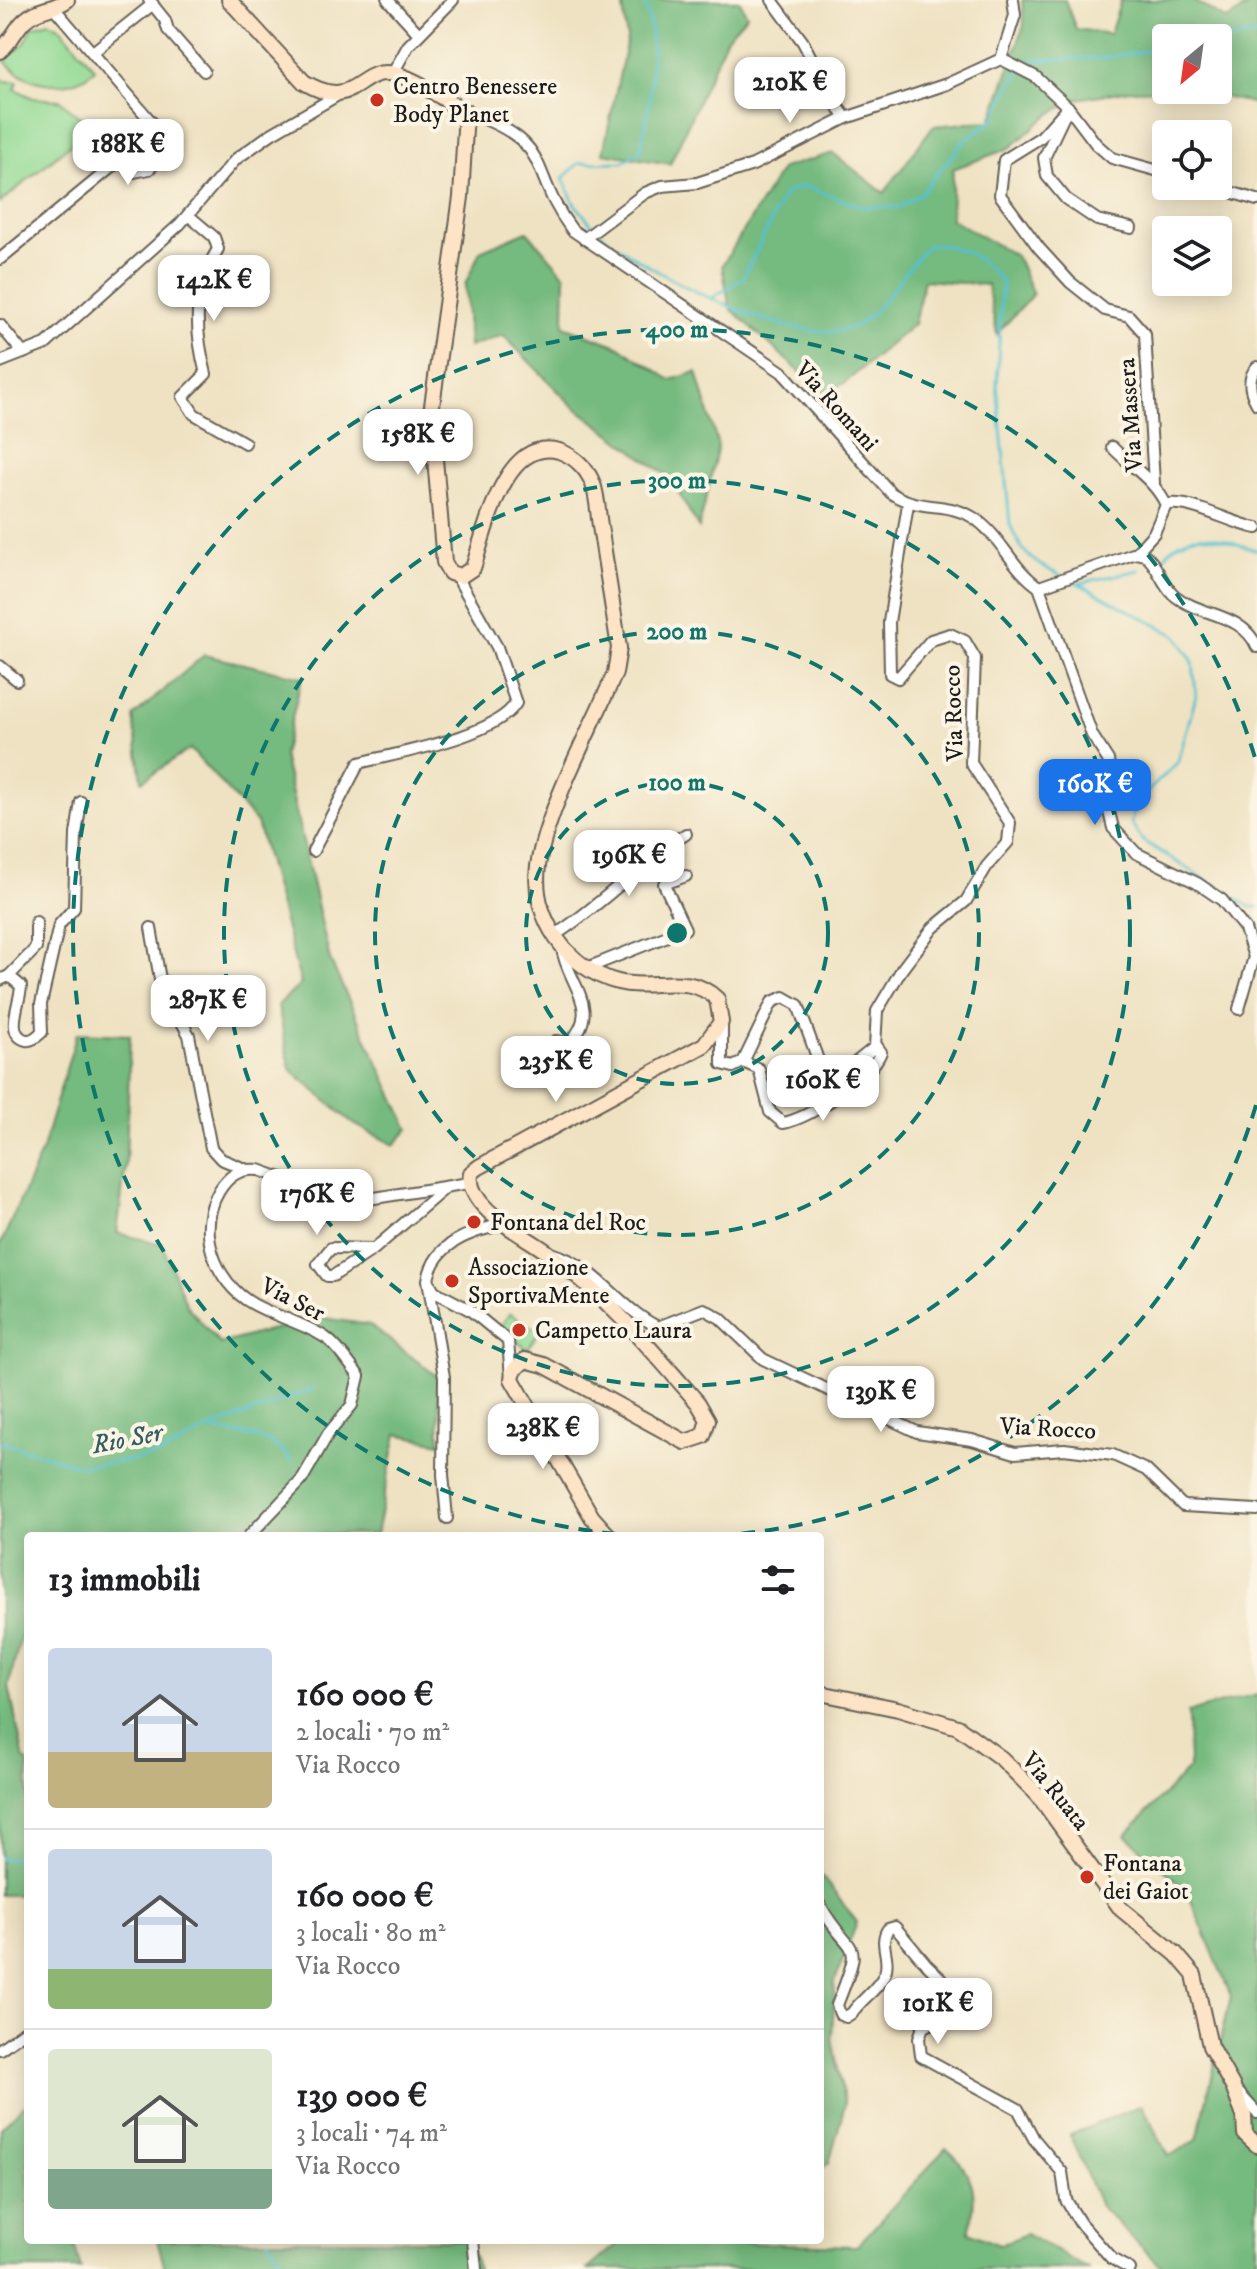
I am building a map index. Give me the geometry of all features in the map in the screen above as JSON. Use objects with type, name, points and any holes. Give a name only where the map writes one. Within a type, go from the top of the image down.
[{"type":"street","points":[[229,0],[304,82],[320,92],[338,95]]},
{"type":"street","points":[[388,0],[419,34]]},
{"type":"street","points":[[393,73],[419,34],[453,0]]},
{"type":"street","points":[[772,0],[803,42],[831,97],[846,118]]},
{"type":"street","points":[[585,238],[645,193],[662,186],[697,183],[753,165],[846,118],[947,84],[1001,59],[1015,15],[1013,0]]},
{"type":"street","points":[[93,52],[151,2],[165,20],[168,30],[204,71]]},
{"type":"street","points":[[0,51],[13,40],[23,21],[35,13],[61,5],[93,52],[166,139],[168,151],[149,169],[134,172],[119,161],[0,259]]},
{"type":"street","points":[[1001,59],[1036,77],[1068,107],[1096,144],[1112,158],[1152,169]]},
{"type":"street","points":[[0,362],[46,344],[188,215],[236,159],[271,134],[338,95],[370,78],[393,73],[466,112],[467,145],[446,331],[431,413],[444,562],[450,573],[456,575],[461,576],[473,568],[501,488],[514,465],[525,456],[551,449],[577,459],[593,484],[619,648],[615,673],[544,839],[538,870],[545,918],[559,941],[587,968],[602,976],[637,985],[695,984],[707,990],[721,1009],[721,1022],[704,1045],[479,1167],[471,1173],[469,1183]]},
{"type":"street","points":[[1068,107],[1044,158],[1047,176],[1066,199],[1097,220],[1131,228]]},
{"type":"street","name":"Via Massera","points":[[1068,107],[1041,137],[1004,160],[1000,195],[1039,248],[1070,282],[1105,310],[1129,316],[1145,334],[1154,483]]},
{"type":"street","name":"Via Romani","points":[[466,112],[495,122],[527,142],[560,211],[585,238],[782,372],[852,454],[891,493],[908,504]]},
{"type":"street","points":[[1232,193],[1257,200]]},
{"type":"street","points":[[188,215],[214,237],[218,249],[204,272],[197,302],[197,339],[206,374],[183,397],[194,414],[245,443]]},
{"type":"street","points":[[0,325],[23,353]]},
{"type":"street","points":[[1257,367],[1250,381],[1250,393],[1257,404]]},
{"type":"street","points":[[1112,447],[1141,476],[1154,483],[1166,505]]},
{"type":"street","points":[[908,504],[952,509],[975,519],[1017,569],[1039,587],[1092,735],[1108,760],[1112,778],[1109,812],[1113,828],[1136,853],[1197,883],[1222,900],[1253,946],[1254,957],[1239,1009]]},
{"type":"street","name":"Via Rocco","points":[[721,1009],[725,1035],[720,1053],[722,1064],[733,1067],[743,1062],[759,1069],[770,1112],[783,1123],[838,1096],[877,1062],[881,1052],[876,1045],[877,1011],[902,969],[933,928],[966,901],[987,866],[1008,842],[1010,823],[971,763],[975,658],[965,641],[950,634],[931,640],[898,678],[890,674],[889,622],[908,504]]},
{"type":"street","points":[[1166,505],[1189,505],[1222,520],[1257,528]]},
{"type":"street","points":[[1039,587],[1136,553],[1154,533],[1166,505]]},
{"type":"street","points":[[1136,553],[1153,562],[1173,594],[1198,610],[1244,628],[1257,647]]},
{"type":"street","points":[[313,851],[359,763],[456,737],[510,713],[516,703],[497,647],[456,575]]},
{"type":"street","points":[[0,666],[17,680]]},
{"type":"street","points":[[36,922],[36,948],[5,978],[21,986],[13,1024],[19,1036],[28,1040],[35,1039],[42,1032],[41,1004],[59,925],[74,908],[76,834],[81,802]]},
{"type":"street","points":[[559,941],[653,855],[686,834]]},
{"type":"street","points":[[587,968],[685,929],[664,884],[686,876]]},
{"type":"street","name":"Via Ser","points":[[151,928],[161,985],[189,1035],[211,1148],[221,1159],[349,1202],[469,1183]]},
{"type":"street","points":[[556,1041],[569,1043],[573,1038],[584,999],[564,962],[559,941]]},
{"type":"street","points":[[743,1062],[772,1002],[784,997],[798,1005],[825,1079],[857,1065],[876,1045]]},
{"type":"street","name":"Via Ser","points":[[245,1169],[226,1180],[212,1203],[208,1229],[210,1251],[219,1270],[251,1303],[329,1340],[359,1376],[352,1405],[328,1434],[301,1481],[253,1532]]},
{"type":"street","name":"Via Rocco","points":[[469,1183],[472,1194],[549,1252],[617,1312],[698,1403],[708,1420],[707,1428],[696,1441],[685,1442],[533,1361],[520,1364],[512,1379]]},
{"type":"street","name":"Via Ser","points":[[374,1249],[331,1248],[318,1264],[321,1271],[333,1276],[374,1249],[445,1188]]},
{"type":"street","points":[[447,1518],[443,1475],[444,1377],[428,1280],[436,1257],[445,1246],[475,1231],[507,1223]]},
{"type":"street","name":"Via Rocco","points":[[549,1252],[573,1260],[641,1319],[658,1327],[704,1309],[720,1318],[763,1359],[917,1432],[972,1440],[1015,1453],[1064,1449],[1113,1455],[1146,1470],[1183,1506],[1257,1510]]},
{"type":"street","points":[[428,1280],[434,1291],[470,1310],[508,1341],[512,1347],[508,1369],[512,1379],[592,1517],[605,1532]]},
{"type":"street","name":"Via Ruata","points":[[824,1694],[898,1709],[958,1727],[1002,1759],[1038,1795],[1121,1909],[1176,1954],[1194,1975],[1210,2046],[1233,2087],[1244,2116],[1245,2134],[1257,2145]]},
{"type":"street","points":[[824,1910],[853,1949],[855,1960],[837,2005],[840,2014],[846,2017],[852,2013],[882,1980],[888,1968],[884,1936],[888,1929],[895,1927],[926,1964],[965,2002],[959,2011],[923,2027],[919,2038],[921,2056],[997,2094],[1018,2109],[1034,2139],[1062,2172],[1066,2200],[1080,2223],[1112,2259],[1130,2269]]},
{"type":"street","points":[[0,2049],[24,2032]]},
{"type":"street","name":"Via Ruata","points":[[1233,2087],[1257,2113]]},
{"type":"street","points":[[473,2244],[476,2269]]},
{"type":"green space","points":[[622,0],[739,0],[747,15],[727,37],[670,164],[603,153],[627,39]]},
{"type":"green space","points":[[1022,0],[1065,0],[1076,29],[1110,34],[1121,0],[1193,0],[1227,20],[1257,0],[1257,104],[1232,99],[1232,24],[1152,24],[1152,89],[1077,99],[1047,116],[1010,148],[953,169],[951,219],[1016,256],[1033,294],[997,334],[987,285],[924,280],[914,324],[845,383],[822,392],[730,308],[722,266],[782,168],[833,153],[884,193],[933,126],[991,121],[1024,25]]},
{"type":"green space","points":[[49,22],[60,27],[95,69],[73,82],[48,84],[24,76],[4,60],[25,43],[32,27]]},
{"type":"green space","points":[[0,74],[4,81],[18,82],[15,89],[33,98],[60,100],[91,127],[0,203]]},
{"type":"green space","points":[[527,231],[565,275],[564,326],[618,346],[671,380],[697,372],[718,446],[699,528],[670,478],[572,405],[503,335],[469,347],[465,285],[480,251]]},
{"type":"green space","points":[[204,655],[302,677],[283,755],[330,960],[409,1129],[394,1145],[352,1123],[290,1069],[278,1005],[301,984],[257,823],[190,749],[142,781],[133,717]]},
{"type":"green space","points":[[77,1033],[130,1035],[126,1163],[117,1233],[162,1244],[187,1306],[220,1344],[317,1317],[370,1325],[438,1377],[440,1443],[397,1434],[376,1532],[24,1532],[24,1622],[9,1686],[24,1760],[24,1895],[0,1895],[0,1246],[41,1153]]},
{"type":"green space","name":"Campetto Laura","points":[[510,1313],[539,1332],[528,1349],[498,1329]]},
{"type":"green space","points":[[1257,1694],[1257,2269],[1164,2269],[1100,2206],[1070,2135],[1142,2105],[1169,2156],[1197,2140],[1231,1996],[1187,1891],[1126,1835],[1189,1768],[1188,1712]]},
{"type":"green space","points":[[824,1879],[857,1922],[835,1981],[832,2038],[845,2104],[829,2163],[824,2166]]},
{"type":"green space","points":[[24,2105],[24,2244],[74,2244],[81,2269],[0,2269],[0,2129]]},
{"type":"green space","points":[[946,2148],[964,2167],[972,2186],[974,2196],[969,2232],[999,2245],[1026,2234],[1088,2269],[588,2269],[617,2244],[857,2246]]},
{"type":"green space","points":[[158,2244],[468,2244],[478,2269],[165,2269]]},
{"type":"waterway","points":[[594,227],[574,203],[563,178],[579,163],[623,162],[640,151],[652,75],[651,34],[643,0]]},
{"type":"waterway","points":[[1232,39],[1257,35]]},
{"type":"waterway","points":[[712,298],[743,278],[785,193],[804,186],[863,207],[899,207],[920,194],[966,139],[994,119],[1013,81],[1031,60],[1101,58],[1152,50]]},
{"type":"waterway","points":[[600,232],[650,267],[723,304],[798,328],[830,331],[855,326],[865,319],[929,245],[951,247],[978,259],[1002,282],[997,385],[1010,524],[1028,556],[1060,575]]},
{"type":"waterway","points":[[1164,557],[1174,546],[1196,537],[1219,539],[1257,550]]},
{"type":"waterway","points":[[1080,583],[1139,570]]},
{"type":"waterway","points":[[1070,579],[1177,636],[1193,662],[1196,696],[1178,762],[1136,803],[1131,823],[1143,841],[1250,907],[1257,907]]},
{"type":"waterway","name":"Rio Ser","points":[[0,1442],[81,1466],[120,1462],[160,1455],[206,1430],[313,1389]]},
{"type":"waterway","name":"Rio Ser","points":[[214,1430],[268,1441],[285,1453],[291,1462]]},
{"type":"waterway","name":"Rio Ser","points":[[0,1858],[24,1859]]},
{"type":"waterway","points":[[271,2244],[289,2269]]},
{"type":"place","name":"Centro Benessere Body Planet","points":[[377,100]]},
{"type":"place","name":"Fontana del Roc","points":[[474,1222]]},
{"type":"place","name":"Associazione SportivaMente","points":[[452,1281]]},
{"type":"place","name":"Campetto Laura","points":[[519,1330]]},
{"type":"place","name":"Fontana dei Gaiot","points":[[1087,1877]]}]
